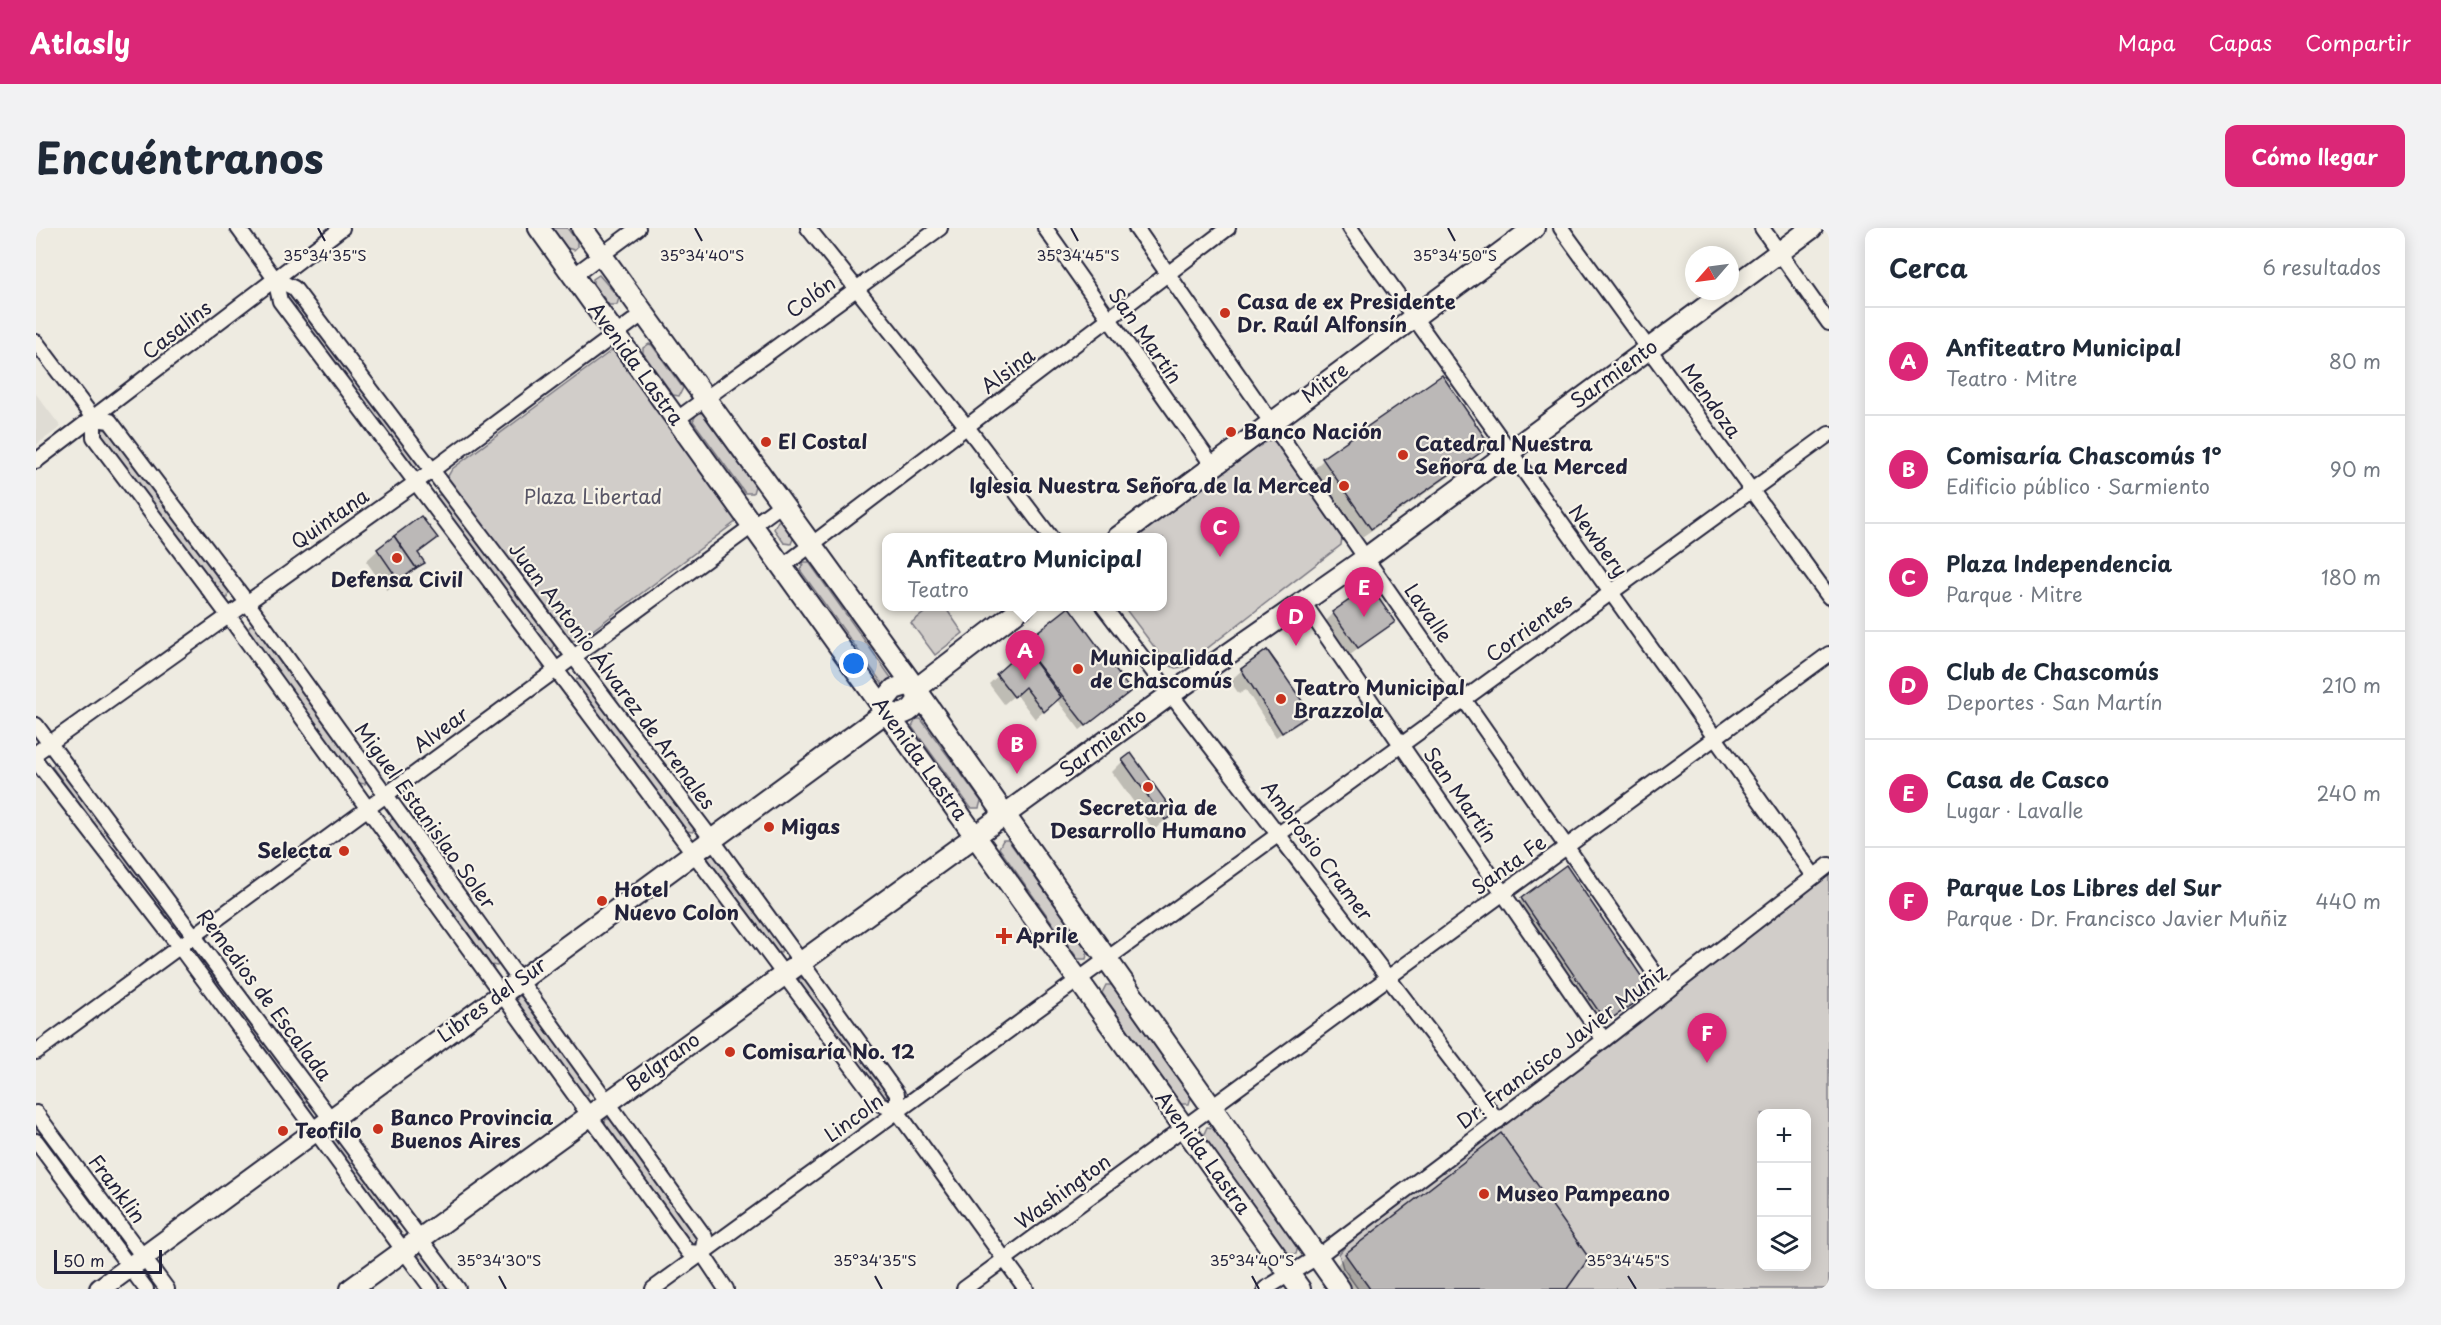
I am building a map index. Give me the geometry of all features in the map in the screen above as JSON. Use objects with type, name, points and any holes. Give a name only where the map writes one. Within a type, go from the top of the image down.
[{"type":"main road","name":"Avenida Lastra","points":[[539,228],[1295,1281]]},
{"type":"main road","name":"Avenida Lastra","points":[[582,228],[916,689],[1340,1289]]},
{"type":"main road","name":"Mitre","points":[[1122,533],[1534,228]]},
{"type":"main road","name":"Sarmiento","points":[[1739,283],[1812,228]]},
{"type":"main road","name":"Sarmiento","points":[[975,836],[1171,694],[1366,558],[1715,300]]},
{"type":"main road","points":[[886,712],[885,700],[894,689],[907,685],[916,689],[1017,611]]},
{"type":"main road","name":"Libres del Sur","points":[[100,1289],[711,838],[886,712]]},
{"type":"main road","name":"Belgrano","points":[[351,1289],[975,836]]},
{"type":"street","name":"Juan Antonio Álvarez de Arenales","points":[[238,228],[275,279],[280,301],[415,483],[694,851],[879,1104],[897,1111],[1026,1289]]},
{"type":"street","name":"Casalins","points":[[36,461],[342,228]]},
{"type":"street","points":[[573,276],[638,228]]},
{"type":"street","points":[[808,228],[967,427],[1048,533]]},
{"type":"street","name":"Colón","points":[[676,420],[940,228]]},
{"type":"street","name":"San Martín","points":[[1044,228],[1213,466]]},
{"type":"street","name":"Lavalle","points":[[1136,228],[1668,991]]},
{"type":"street","name":"Alsina","points":[[782,567],[1228,228]]},
{"type":"street","name":"Newbery","points":[[1350,228],[1814,876]]},
{"type":"street","name":"Mendoza","points":[[1561,228],[1829,597]]},
{"type":"street","points":[[1761,228],[1829,323]]},
{"type":"street","name":"Juan Antonio Álvarez de Arenales","points":[[275,279],[294,288],[430,471],[711,838],[897,1094],[897,1111]]},
{"type":"street","name":"Quintana","points":[[36,753],[415,483],[644,313]]},
{"type":"street","name":"Miguel Estanislao Soler","points":[[36,342],[94,419],[94,436],[228,615],[688,1252],[702,1253]]},
{"type":"street","name":"Miguel Estanislao Soler","points":[[94,419],[111,421],[246,602],[705,1237],[702,1253],[726,1289]]},
{"type":"street","name":"Corrientes","points":[[1107,959],[1829,434]]},
{"type":"street","name":"Alvear","points":[[36,1052],[782,504]]},
{"type":"street","name":"San Martín","points":[[1303,602],[1605,1040]]},
{"type":"street","name":"Ambrosio Cramer","points":[[1107,611],[1498,1121]]},
{"type":"street","name":"Santa Fe","points":[[1211,1107],[1829,654]]},
{"type":"street","name":"Remedios de Escalada","points":[[36,725],[195,934],[458,1289]]},
{"type":"street","name":"Remedios de Escalada","points":[[36,761],[178,946],[432,1289]]},
{"type":"street","name":"Dr. Francisco Javier Muñiz","points":[[1265,1289],[1295,1281],[1317,1257],[1605,1040],[1829,865]]},
{"type":"street","name":"Lincoln","points":[[653,1289],[1107,959]]},
{"type":"street","name":"Washington","points":[[964,1289],[1211,1107]]},
{"type":"street","name":"Franklin","points":[[36,1113],[137,1262],[146,1289]]},
{"type":"street","name":"Franklin","points":[[36,1141],[137,1262],[167,1289]]},
{"type":"shaded area","points":[[36,394],[61,427],[36,445]]},
{"type":"green space","points":[[552,228],[567,228],[577,241],[577,247],[574,250],[567,248]]},
{"type":"green space","points":[[599,275],[619,298],[617,305],[609,305],[593,284],[593,279]]},
{"type":"green space","points":[[287,294],[292,294],[418,462],[416,466],[410,465],[285,299]]},
{"type":"green space","points":[[649,344],[683,388],[679,396],[673,395],[643,353],[643,348]]},
{"type":"green space","name":"Plaza Libertad","points":[[615,348],[738,520],[581,639],[569,641],[448,484],[447,478],[452,469]]},
{"type":"green space","points":[[697,413],[702,413],[755,486],[753,493],[745,493],[693,421]]},
{"type":"green space","points":[[103,429],[108,430],[229,592],[228,598],[221,597],[101,435]]},
{"type":"green space","points":[[1272,440],[1277,444],[1342,537],[1341,545],[1183,667],[1175,668],[1167,664],[1127,611],[1167,611],[1167,533],[1141,533],[1264,442]]},
{"type":"green space","points":[[437,495],[442,495],[554,642],[553,649],[546,647],[435,498]]},
{"type":"green space","points":[[778,521],[783,521],[794,536],[791,544],[784,543],[774,529]]},
{"type":"green space","points":[[804,562],[809,562],[894,682],[884,686],[800,570]]},
{"type":"green space","points":[[927,611],[948,611],[963,633],[935,655],[911,623]]},
{"type":"green space","points":[[250,625],[255,626],[366,778],[365,784],[359,783],[247,631]]},
{"type":"green space","points":[[577,679],[582,680],[694,826],[693,832],[686,831],[575,685]]},
{"type":"green space","points":[[916,719],[921,719],[981,801],[979,808],[971,808],[912,727]]},
{"type":"green space","points":[[56,761],[168,912],[160,912],[52,767]]},
{"type":"green space","points":[[391,819],[396,819],[499,962],[497,966],[490,965],[389,824]]},
{"type":"green space","points":[[1003,840],[1008,840],[1088,951],[1086,959],[1078,959],[999,848]]},
{"type":"green space","points":[[710,854],[715,854],[782,947],[781,953],[775,952],[708,859]]},
{"type":"green space","points":[[1829,875],[1829,1289],[1358,1289],[1343,1268],[1339,1254],[1347,1244]]},
{"type":"green space","points":[[196,950],[309,1098],[307,1102],[300,1101],[192,953]]},
{"type":"green space","points":[[800,978],[805,979],[888,1092],[886,1098],[883,1099],[798,984]]},
{"type":"green space","points":[[1106,985],[1112,985],[1191,1097],[1189,1104],[1181,1104],[1102,993]]},
{"type":"green space","points":[[518,996],[523,997],[589,1089],[588,1095],[581,1094],[516,1002]]},
{"type":"green space","points":[[36,1119],[129,1248],[128,1250],[122,1249],[36,1134]]},
{"type":"green space","points":[[606,1119],[611,1119],[697,1238],[695,1244],[689,1243],[604,1124]]},
{"type":"green space","points":[[1207,1127],[1213,1128],[1298,1247],[1296,1254],[1288,1254],[1203,1136]]},
{"type":"green space","points":[[338,1138],[399,1220],[397,1224],[393,1225],[331,1140]]},
{"type":"green space","points":[[420,1253],[425,1253],[451,1289],[440,1289],[418,1258]]},
{"type":"building","name":"Catedral Nuestra Señora de La Merced","points":[[1442,375],[1486,439],[1483,451],[1371,529],[1322,458]]},
{"type":"building","points":[[421,516],[438,538],[418,553],[425,563],[416,568],[394,536]]},
{"type":"building","name":"Defensa Civil","points":[[394,536],[416,568],[399,581],[377,549]]},
{"type":"building","points":[[1370,586],[1395,622],[1358,648],[1332,612]]},
{"type":"building","name":"Municipalidad de Chascomús","points":[[1064,611],[1072,611],[1131,691],[1086,726],[1022,644]]},
{"type":"building","points":[[1025,648],[1061,697],[1044,712],[1025,687],[1014,697],[996,674]]},
{"type":"building","points":[[1267,650],[1278,665],[1251,684],[1241,669]]},
{"type":"building","name":"Teatro Municipal Brazzola","points":[[1267,650],[1311,714],[1282,733],[1241,669]]},
{"type":"building","name":"Secretarìa de Desarrollo Humano","points":[[1131,753],[1175,814],[1165,820],[1122,760]]},
{"type":"building","points":[[1566,865],[1652,992],[1606,1022],[1521,898]]},
{"type":"building","name":"Museo Pampeano","points":[[1501,1133],[1589,1258],[1567,1289],[1370,1289],[1345,1254]]},
{"type":"place","name":"Casa de ex Presidente Dr. Raúl Alfonsín","points":[[1225,313]]},
{"type":"place","name":"Banco Nación","points":[[1231,432]]},
{"type":"place","name":"El Costal","points":[[766,442]]},
{"type":"place","name":"Catedral Nuestra Señora de La Merced","points":[[1403,455]]},
{"type":"place","name":"Iglesia Nuestra Señora de la Merced","points":[[1344,486]]},
{"type":"place","name":"Plaza Independencia","points":[[1220,557]]},
{"type":"place","name":"Defensa Civil","points":[[397,558]]},
{"type":"place","name":"Casa de Casco","points":[[1364,617]]},
{"type":"place","name":"Club de Chascomús","points":[[1296,646]]},
{"type":"place","name":"Municipalidad de Chascomús","points":[[1078,669]]},
{"type":"place","name":"Anfiteatro Municipal","points":[[1025,680]]},
{"type":"place","name":"Teatro Municipal Brazzola","points":[[1281,699]]},
{"type":"place","name":"Comisaría Chascomús 1°","points":[[1017,774]]},
{"type":"place","name":"Secretarìa de Desarrollo Humano","points":[[1148,787]]},
{"type":"place","name":"Migas","points":[[769,827]]},
{"type":"place","name":"Selecta","points":[[344,851]]},
{"type":"place","name":"Hotel Nuevo Colon","points":[[602,901]]},
{"type":"place","name":"Aprile","points":[[1004,936]]},
{"type":"place","name":"Comisaría No. 12","points":[[730,1052]]},
{"type":"place","name":"Parque Los Libres del Sur","points":[[1707,1063]]},
{"type":"place","name":"Banco Provincia Buenos Aires","points":[[378,1129]]},
{"type":"place","name":"Teofilo","points":[[283,1131]]},
{"type":"place","name":"Museo Pampeano","points":[[1484,1194]]}]
